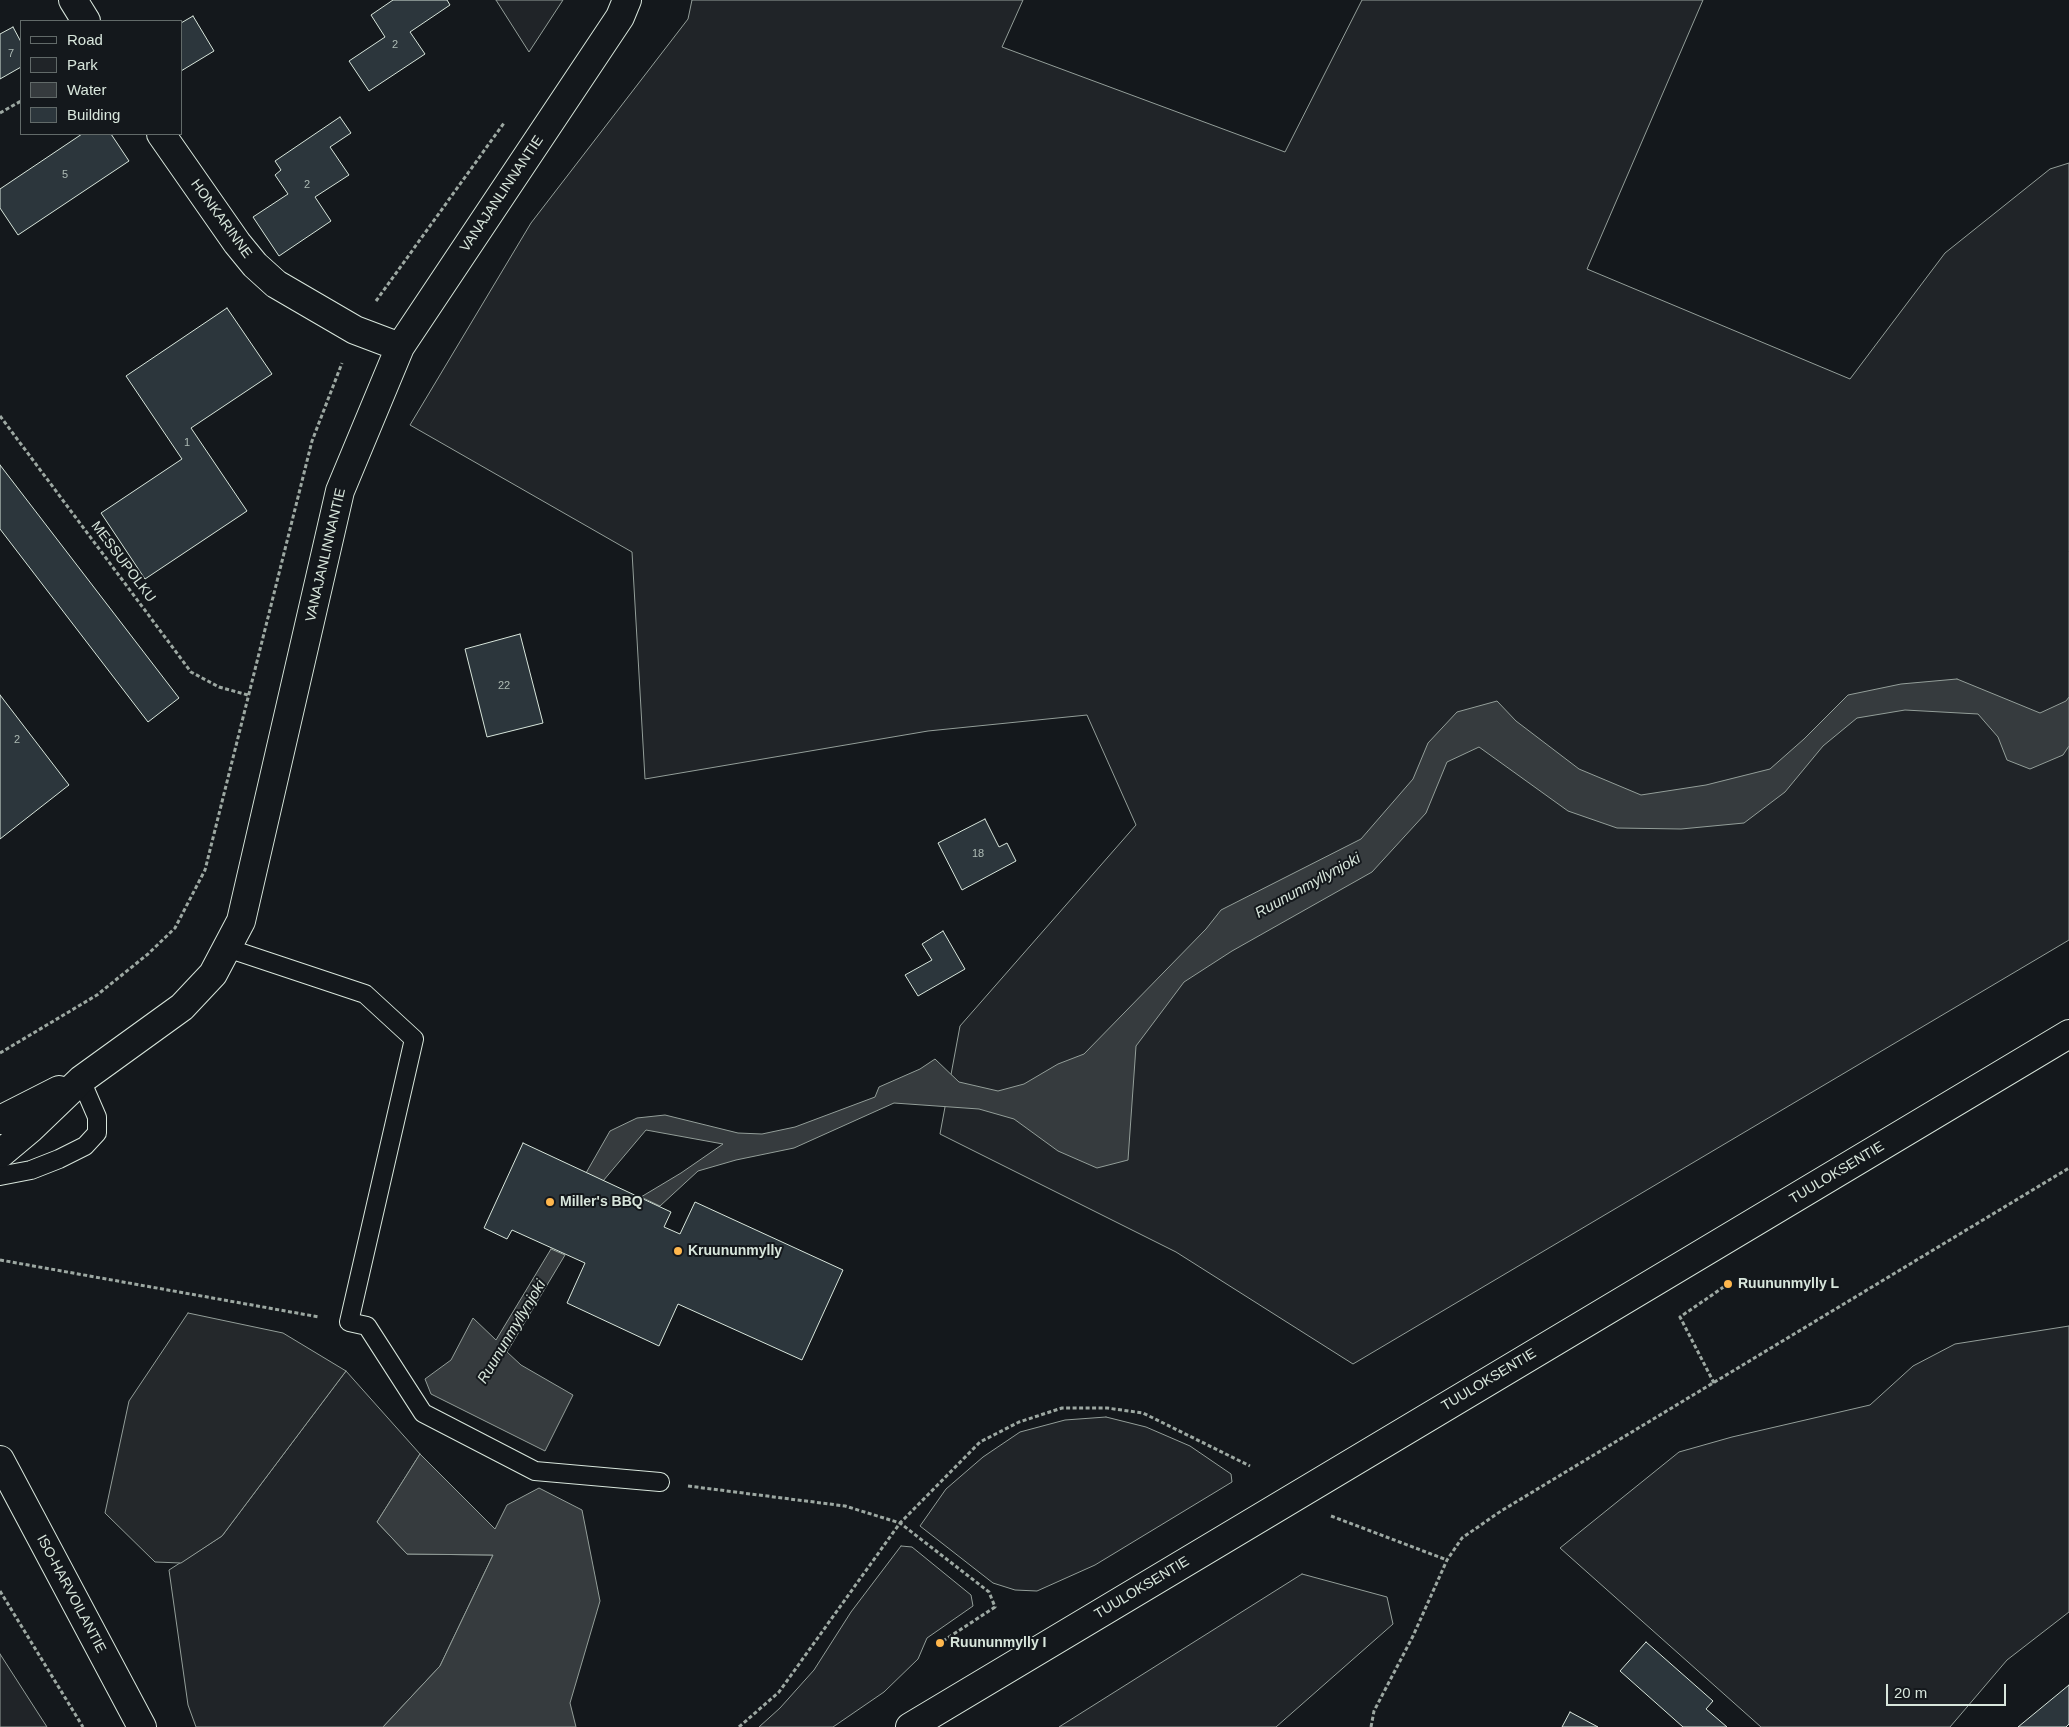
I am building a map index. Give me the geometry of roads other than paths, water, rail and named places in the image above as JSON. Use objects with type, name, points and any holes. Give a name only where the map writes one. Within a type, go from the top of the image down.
[{"type":"main road","points":[[73,0],[85,20]]},
{"type":"main road","name":"VANAJANLINNANTIE","points":[[0,1154],[31,1128],[81,1080],[182,1007],[213,974],[241,922],[340,491],[400,346],[620,17],[627,0]]},
{"type":"main road","name":"HONKARINNE","points":[[162,135],[237,243],[255,265],[276,284],[355,330],[400,346]]},
{"type":"main road","name":"TUULOKSENTIE","points":[[910,1727],[2069,1034]]},
{"type":"main road","name":"VANAJANLINNANTIE","points":[[0,1120],[31,1103],[81,1080]]},
{"type":"main road","name":"ISO-HARVOILANTIE","points":[[0,1460],[142,1727]]},
{"type":"lane","points":[[227,948],[365,994],[414,1039],[349,1322],[367,1326],[423,1413],[535,1471],[660,1482]]},
{"type":"lane","points":[[0,1176],[31,1170],[59,1159],[85,1146],[97,1133],[97,1117],[81,1080]]},
{"type":"water","name":"Ruununmyllynjoki","points":[[1957,679],[2040,713],[2066,701],[2069,697],[2069,746],[2063,755],[2030,769],[2007,760],[1998,737],[1978,714],[1905,710],[1857,718],[1823,746],[1785,792],[1744,823],[1681,829],[1617,828],[1568,811],[1479,747],[1447,762],[1426,813],[1372,872],[1232,951],[1184,982],[1136,1046],[1128,1160],[1097,1168],[1058,1151],[1014,1119],[979,1109],[894,1103],[794,1148],[736,1160],[698,1171],[660,1206],[641,1197],[681,1173],[723,1144],[646,1130],[603,1181],[586,1173],[610,1131],[637,1118],[665,1115],[738,1133],[762,1134],[795,1127],[875,1097],[879,1087],[920,1069],[935,1059],[959,1082],[998,1091],[1024,1084],[1058,1064],[1084,1054],[1206,929],[1221,910],[1361,839],[1413,779],[1428,743],[1457,712],[1497,701],[1516,721],[1579,769],[1641,795],[1706,785],[1770,769],[1804,739],[1848,695],[1901,684]]},
{"type":"water","name":"Ruununmyllynjoki","points":[[551,1249],[565,1255],[507,1352],[521,1365],[573,1395],[545,1451],[431,1394],[425,1379],[451,1360],[473,1318],[496,1340]]},
{"type":"water","points":[[420,1454],[495,1529],[507,1505],[539,1488],[582,1510],[600,1601],[570,1703],[576,1727],[383,1727],[440,1666],[493,1555],[407,1554],[377,1522]]},
{"type":"place","name":"Miller's BBQ","points":[[550,1202]]},
{"type":"place","name":"Kruununmylly","points":[[678,1251]]},
{"type":"place","name":"Ruununmylly L","points":[[1728,1284]]},
{"type":"place","name":"Ruununmylly I","points":[[940,1643]]}]
